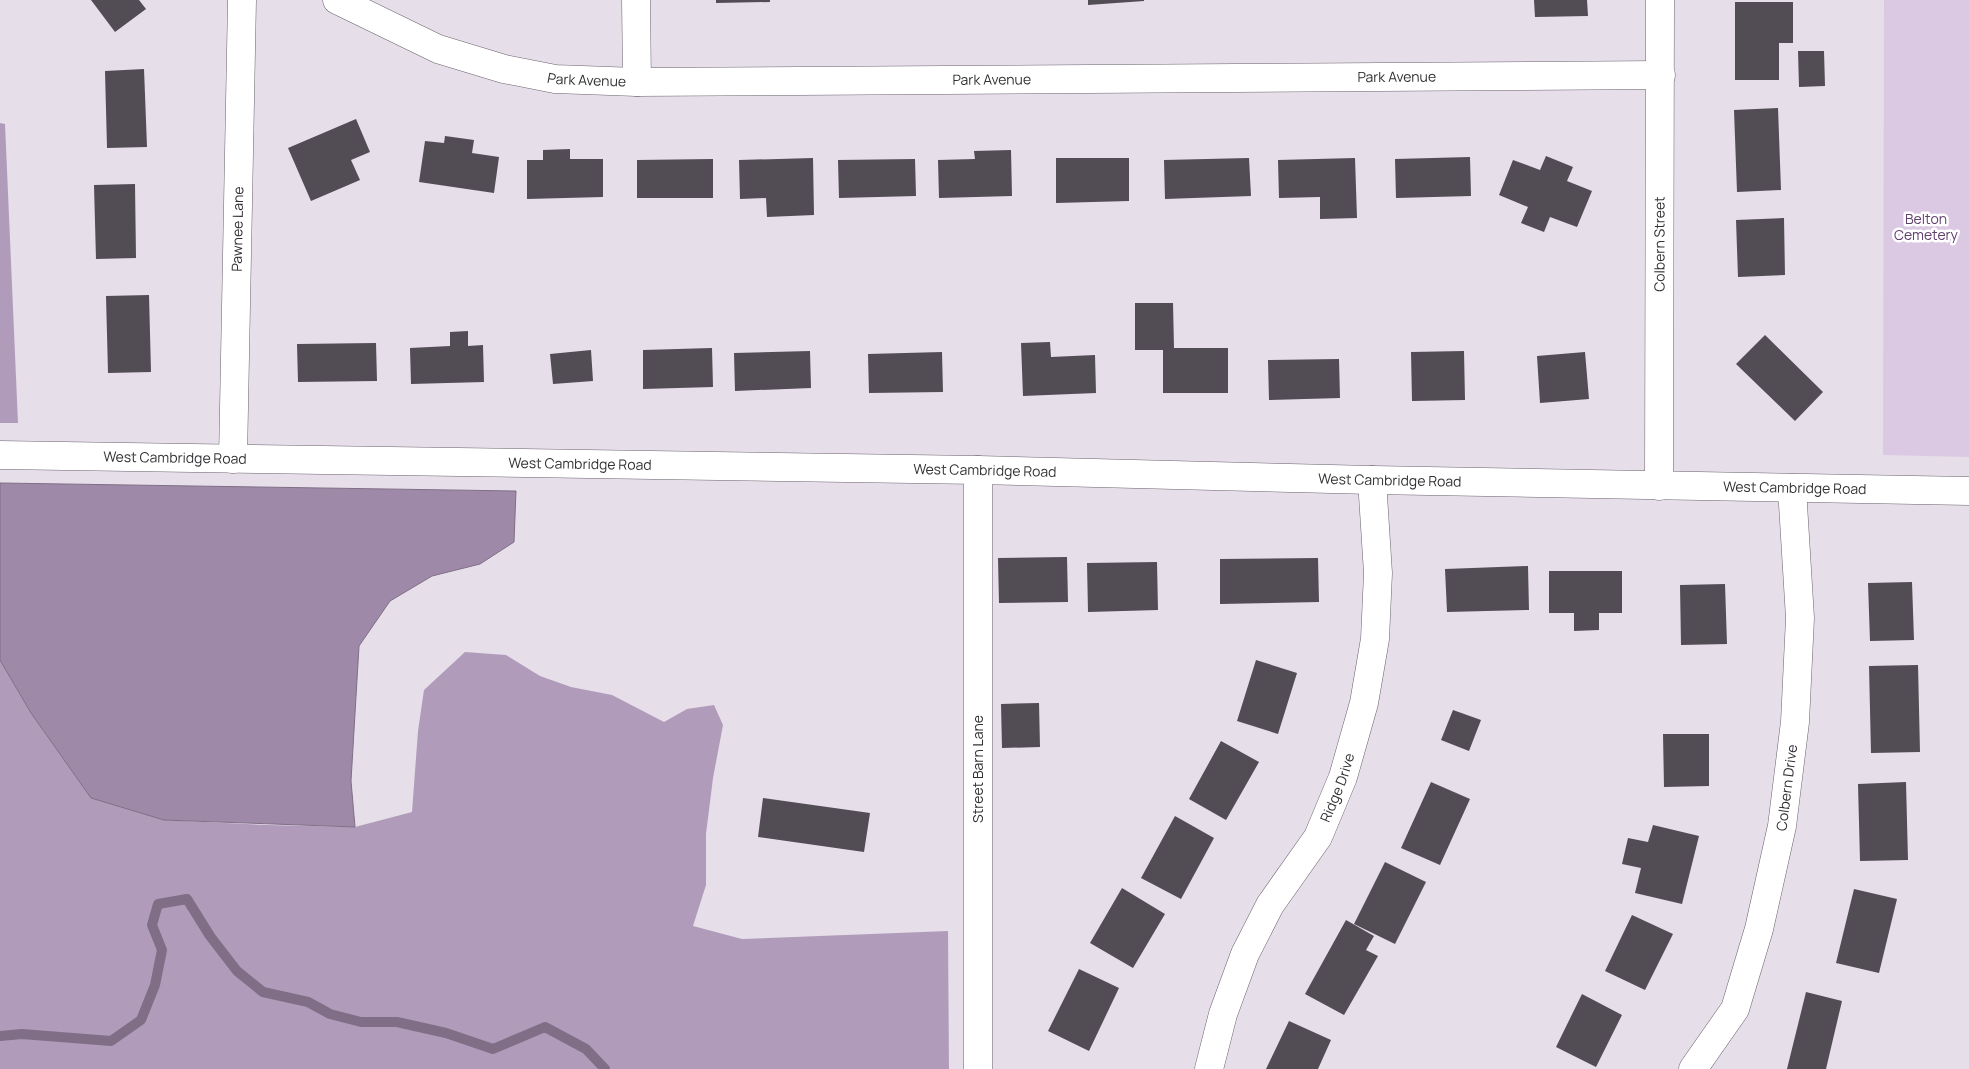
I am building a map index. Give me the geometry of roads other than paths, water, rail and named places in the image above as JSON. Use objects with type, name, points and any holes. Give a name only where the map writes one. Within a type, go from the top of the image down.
[{"type":"street","name":"Pawnee Lane","points":[[233,459],[242,0]]},
{"type":"street","name":"Park Avenue","points":[[337,0],[438,49],[504,68],[555,78],[637,82],[1661,75]]},
{"type":"street","points":[[636,0],[637,82]]},
{"type":"street","name":"Colbern Street","points":[[1659,486],[1660,0]]},
{"type":"street","name":"West Cambridge Road","points":[[0,455],[978,470],[1372,480],[1969,491]]},
{"type":"street","name":"Street Barn Lane","points":[[978,470],[978,1069]]},
{"type":"street","name":"Ridge Drive","points":[[1209,1069],[1222,1014],[1245,954],[1270,905],[1318,837],[1343,776],[1364,703],[1374,639],[1378,573],[1372,480]]},
{"type":"street","name":"Colbern Drive","points":[[1693,1069],[1735,1009],[1760,929],[1782,826],[1795,722],[1800,618],[1792,488]]},
{"type":"waterway","points":[[0,1036],[22,1034],[111,1041],[141,1020],[155,985],[162,950],[152,925],[158,904],[187,899],[210,936],[237,971],[263,992],[308,1002],[330,1014],[361,1022],[397,1022],[446,1033],[493,1049],[545,1027],[586,1049],[605,1069]]},
{"type":"park label","name":"Belton Cemetery","points":[[1926,227]]}]
